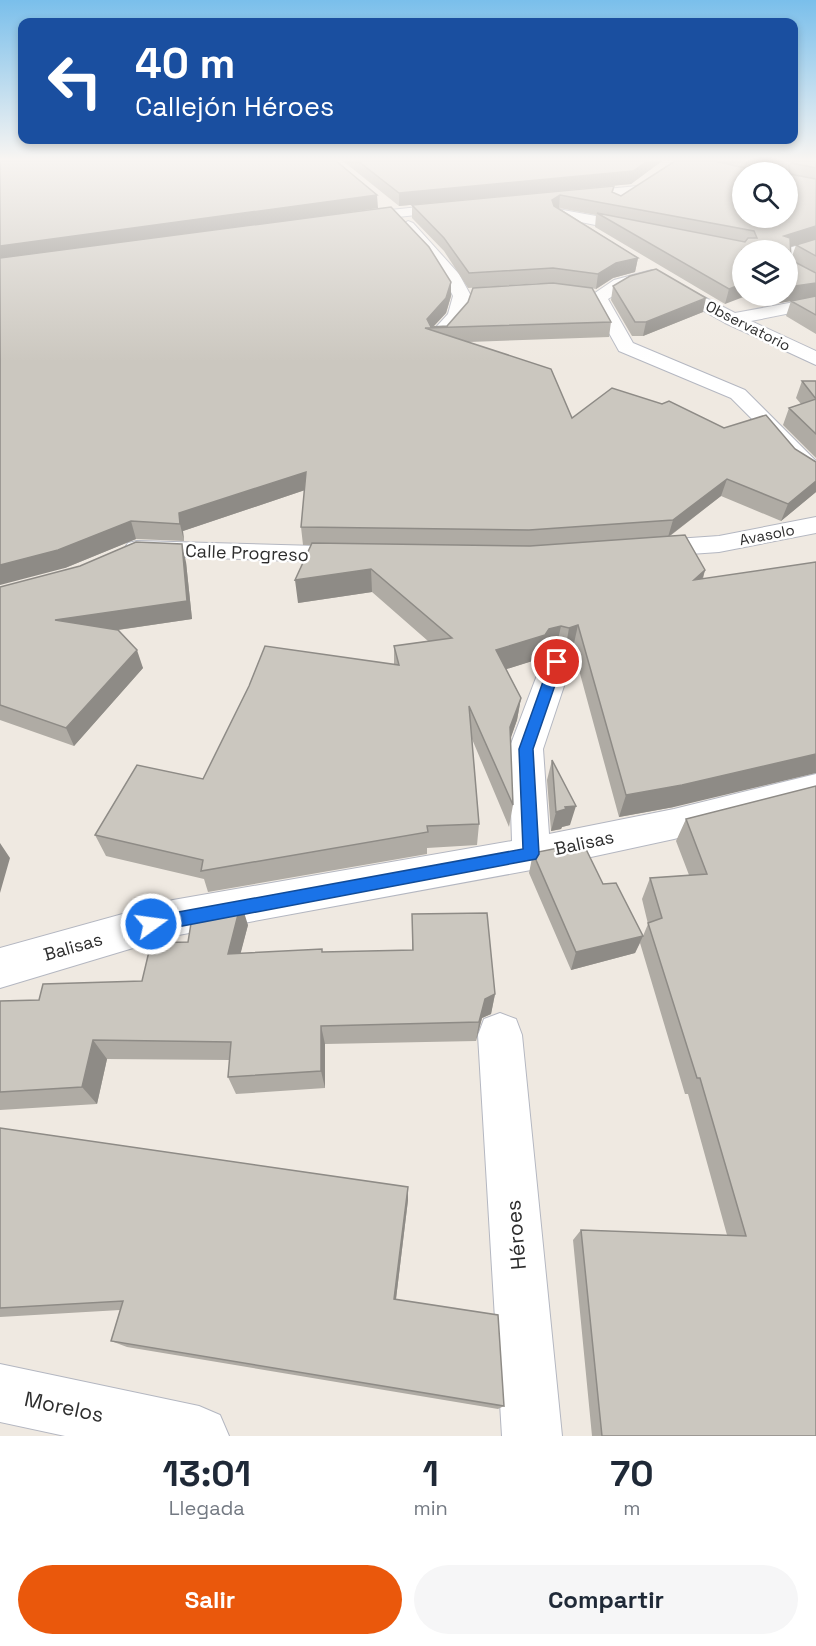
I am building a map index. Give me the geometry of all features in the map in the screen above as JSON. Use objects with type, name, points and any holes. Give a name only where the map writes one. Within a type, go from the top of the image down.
[{"type":"street","points":[[409,228],[453,278],[462,296],[457,316],[438,336]]},
{"type":"street","points":[[581,228],[596,238]]},
{"type":"street","points":[[633,228],[652,232]]},
{"type":"street","points":[[798,250],[816,245]]},
{"type":"street","name":"Observatorio","points":[[633,262],[732,319],[816,359]]},
{"type":"street","points":[[652,275],[590,295],[626,347],[738,394],[767,421],[798,459],[816,472]]},
{"type":"street","points":[[462,296],[483,295]]},
{"type":"street","points":[[732,319],[816,303]]},
{"type":"street","name":"Avasolo","points":[[619,551],[719,544],[816,525]]},
{"type":"street","name":"Calle Progreso","points":[[117,558],[137,549],[224,554],[383,556]]},
{"type":"street","points":[[531,854],[526,749],[557,662]]},
{"type":"street","name":"Balisas","points":[[0,968],[173,918],[531,854],[674,824],[816,788]]},
{"type":"street","name":"Héroes","points":[[500,1035],[532,1436]]},
{"type":"street","name":"Morelos","points":[[0,1393],[199,1436]]},
{"type":"building","points":[[0,228],[133,228],[0,246]]},
{"type":"building","points":[[230,228],[411,228],[429,247],[451,282],[446,298],[427,319],[431,327],[447,326],[468,302],[473,288],[553,283],[592,288],[611,322],[425,328],[551,369],[572,418],[612,388],[662,404],[669,401],[724,428],[766,415],[795,449],[816,462],[816,481],[788,504],[727,479],[673,520],[529,530],[301,527],[306,472],[179,513],[180,524],[131,521],[58,550],[0,565],[0,258]]},
{"type":"building","points":[[434,228],[590,228],[638,258],[616,263],[598,274],[553,268],[469,273]]},
{"type":"building","points":[[623,228],[674,228],[735,240],[732,240],[732,288],[729,289]]},
{"type":"building","points":[[738,228],[810,228],[784,236],[790,240],[746,240],[757,238],[754,231]]},
{"type":"building","points":[[816,239],[816,256],[798,246]]},
{"type":"building","points":[[798,264],[816,273],[816,283],[798,286]]},
{"type":"building","points":[[656,269],[706,298],[646,322],[635,322],[613,286],[630,276]]},
{"type":"building","points":[[816,296],[816,315],[798,305],[798,300]]},
{"type":"building","points":[[802,381],[816,381],[816,399]]},
{"type":"building","points":[[816,399],[816,434],[789,408]]},
{"type":"building","points":[[685,535],[705,570],[694,580],[816,562],[816,754],[682,785],[626,795],[578,625],[569,628],[561,626],[549,629],[545,635],[496,650],[521,698],[510,727],[513,805],[469,706],[479,824],[427,826],[428,832],[201,871],[203,860],[95,835],[137,765],[203,779],[249,686],[265,646],[399,665],[394,646],[452,638],[371,569],[295,580],[312,543],[530,546]]},
{"type":"building","points":[[136,542],[182,544],[187,601],[55,620],[118,630],[137,650],[66,728],[0,705],[0,587],[80,566]]},
{"type":"building","points":[[552,760],[576,806],[565,807],[566,809],[556,812]]},
{"type":"building","points":[[816,786],[816,1436],[602,1436],[581,1230],[746,1236],[700,1078],[697,1078],[648,923],[662,918],[650,878],[707,874],[686,819]]},
{"type":"building","points":[[583,843],[603,884],[616,883],[643,936],[576,952],[533,853]]},
{"type":"building","points":[[241,903],[228,954],[322,949],[322,952],[413,950],[412,914],[487,913],[495,994],[485,999],[479,1022],[321,1026],[321,1071],[228,1077],[231,1042],[93,1040],[82,1087],[0,1092],[0,1001],[39,1000],[43,984],[142,981],[151,943],[188,942],[193,911]]},
{"type":"building","points":[[0,1128],[408,1187],[394,1299],[498,1315],[504,1406],[111,1341],[123,1301],[0,1308]]},
{"type":"route","points":[[151,924],[173,918],[531,854],[526,749],[557,662]]}]
